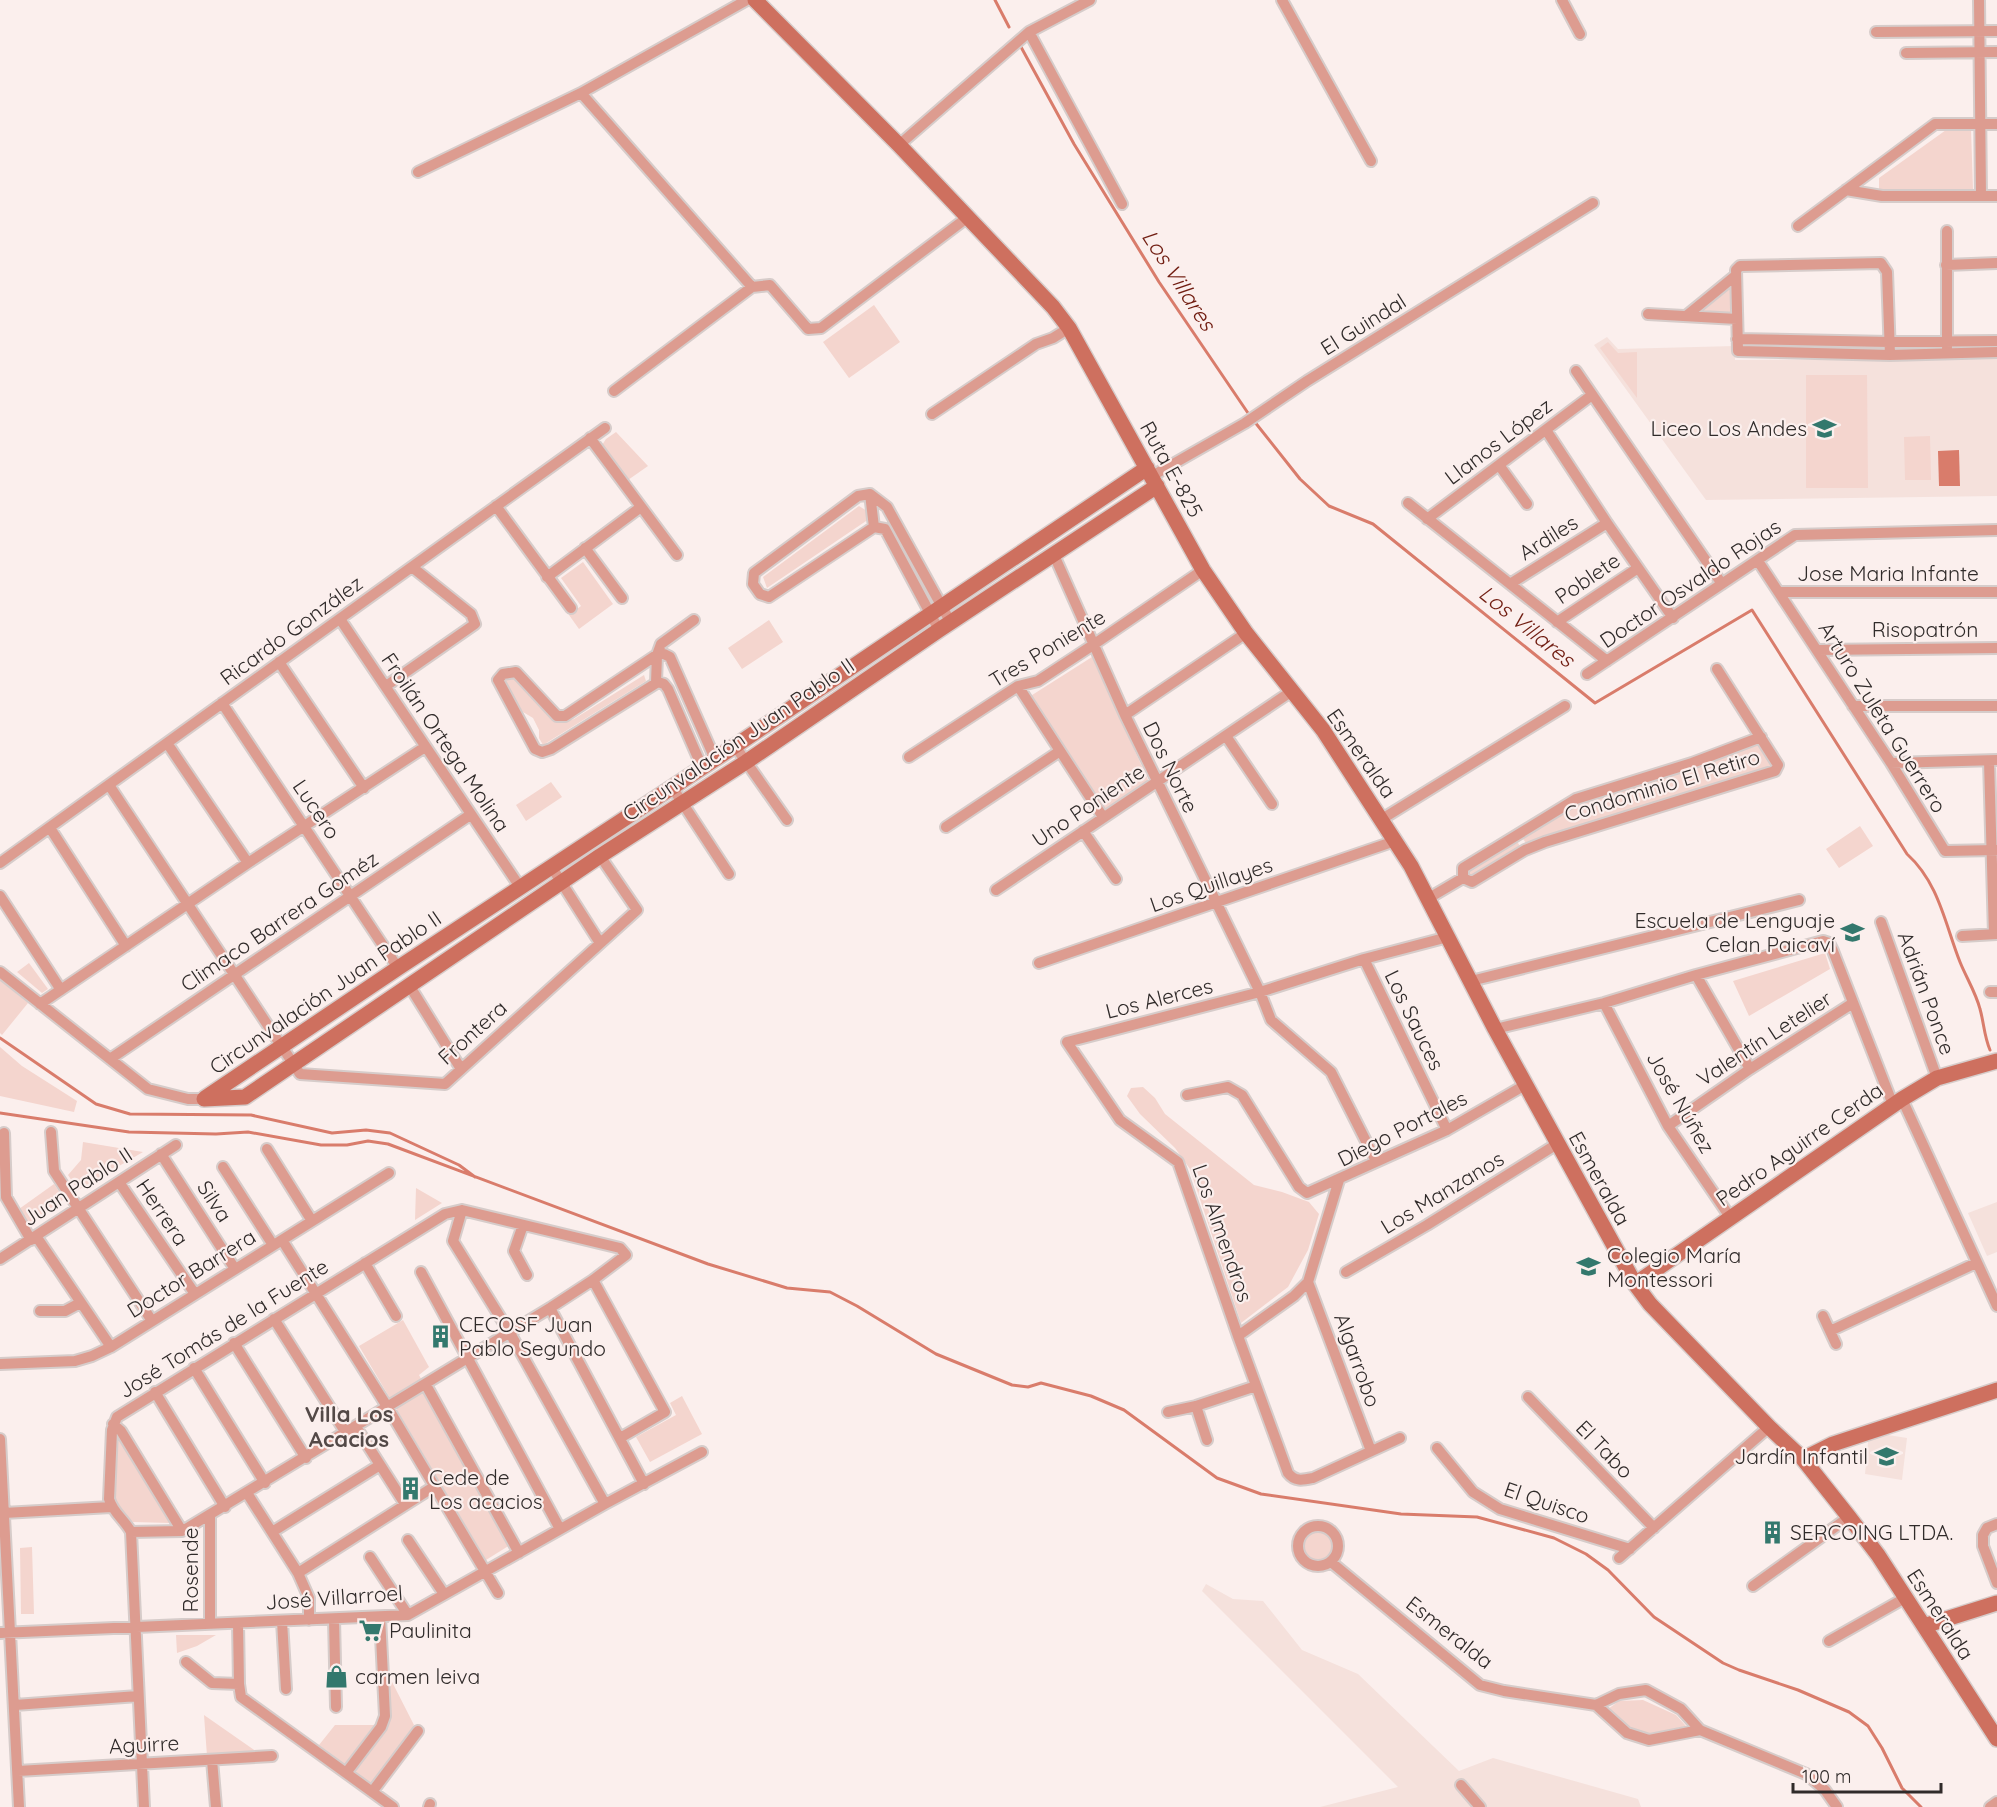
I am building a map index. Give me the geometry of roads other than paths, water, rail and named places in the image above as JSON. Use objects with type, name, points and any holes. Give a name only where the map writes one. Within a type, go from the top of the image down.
[{"type":"street","points":[[418,172],[581,93],[747,0]]},
{"type":"street","points":[[754,0],[899,145],[1053,307],[1069,328],[1053,338],[1036,344],[932,414]]},
{"type":"street","points":[[899,145],[1029,32],[1090,0]]},
{"type":"street","points":[[1282,0],[1371,160]]},
{"type":"street","points":[[1562,0],[1580,34]]},
{"type":"street","points":[[1979,0],[1981,196]]},
{"type":"street","points":[[1876,32],[1997,31]]},
{"type":"street","points":[[1029,32],[1122,204]]},
{"type":"street","points":[[1906,53],[1997,52]]},
{"type":"street","points":[[581,93],[752,287]]},
{"type":"street","points":[[1798,226],[1935,124],[1997,124]]},
{"type":"street","points":[[1864,176],[1882,196]]},
{"type":"street","points":[[1846,190],[1882,196],[1997,196]]},
{"type":"street","name":"El Guindal","points":[[1152,477],[1245,423],[1316,375],[1593,203]]},
{"type":"street","points":[[614,391],[752,287],[770,285],[808,329],[821,328],[968,217]]},
{"type":"street","points":[[1947,231],[1947,347]]},
{"type":"street","points":[[1890,355],[1887,272],[1885,266],[1880,262],[1740,266],[1736,270],[1738,351],[1890,355],[1997,341]]},
{"type":"street","points":[[1946,265],[1997,263]]},
{"type":"street","points":[[1686,316],[1735,276]]},
{"type":"street","points":[[1648,314],[1737,319]]},
{"type":"street","name":"Ruta E-825","points":[[1069,328],[1203,570],[1221,598]]},
{"type":"street","points":[[1737,339],[1889,342],[1997,352]]},
{"type":"street","points":[[1576,371],[1722,584]]},
{"type":"street","name":"Llanos López","points":[[1426,519],[1592,395]]},
{"type":"street","name":"Ricardo González","points":[[0,863],[604,428]]},
{"type":"street","points":[[1546,430],[1673,618]]},
{"type":"street","points":[[590,438],[677,555]]},
{"type":"street","points":[[1499,465],[1527,504]]},
{"type":"street","name":"Circunvalación Juan Pablo II","points":[[204,1099],[410,985],[561,882],[746,762],[945,626],[1054,555],[1152,477]]},
{"type":"street","name":"Circunvalación Juan Pablo II","points":[[287,1054],[398,968],[735,746],[935,610],[1152,477]]},
{"type":"street","points":[[935,610],[887,507],[870,494],[858,496],[754,573],[753,584],[760,594],[769,597],[874,527],[885,529],[935,610],[945,626]]},
{"type":"street","points":[[870,494],[874,527]]},
{"type":"street","points":[[1408,503],[1607,661]]},
{"type":"street","points":[[496,506],[571,608]]},
{"type":"street","points":[[547,577],[642,507]]},
{"type":"street","name":"Ardiles","points":[[1510,584],[1607,523]]},
{"type":"street","name":"Doctor Osvaldo Rojas","points":[[1587,674],[1795,535],[1997,530]]},
{"type":"street","points":[[585,548],[622,598]]},
{"type":"street","name":"Dos Norte","points":[[1054,555],[1125,715],[1260,992]]},
{"type":"street","name":"Arturo Zuleta Guerrero","points":[[1758,561],[1891,763],[1944,851],[1994,850]]},
{"type":"street","points":[[386,687],[474,626],[475,622],[471,614],[412,567]]},
{"type":"street","name":"Poblete","points":[[1557,622],[1638,568]]},
{"type":"street","name":"Tres Poniente","points":[[909,757],[1018,686],[1038,681],[1203,570]]},
{"type":"street","name":"Jose Maria Infante","points":[[1779,592],[1997,592]]},
{"type":"street","name":"Esmeralda","points":[[1221,598],[1323,730],[1382,819],[1429,898],[1495,1029],[1635,1284],[1650,1304],[1803,1460],[1849,1517],[1878,1555],[1997,1739]]},
{"type":"street","name":"Froilán Ortega Molina","points":[[340,618],[424,747],[520,887]]},
{"type":"street","points":[[656,683],[657,655],[661,644],[694,620]]},
{"type":"street","points":[[1125,715],[1246,633]]},
{"type":"street","name":"Risopatrón","points":[[1818,650],[1997,648]]},
{"type":"street","points":[[664,654],[670,657],[709,763],[664,684],[656,683],[551,749],[542,752],[535,749],[498,680],[503,674],[516,672],[556,716],[564,716],[657,655],[664,654]]},
{"type":"street","points":[[279,662],[364,788]]},
{"type":"street","name":"Condominio El Retiro","points":[[1463,878],[1472,882],[1525,850],[1557,838],[1774,771],[1778,765],[1717,669]]},
{"type":"street","points":[[1018,686],[1103,817]]},
{"type":"street","name":"Uno Poniente","points":[[996,890],[1292,691]]},
{"type":"street","name":"Lucero","points":[[222,703],[398,968]]},
{"type":"street","points":[[1382,819],[1565,706]]},
{"type":"street","points":[[1853,706],[1997,706]]},
{"type":"street","points":[[1226,736],[1272,804]]},
{"type":"street","name":"Condominio El Retiro","points":[[1463,878],[1463,868],[1576,799],[1692,763],[1761,738]]},
{"type":"street","points":[[167,743],[248,863]]},
{"type":"street","points":[[735,746],[787,820]]},
{"type":"street","points":[[40,1004],[424,747]]},
{"type":"street","points":[[946,827],[1060,751]]},
{"type":"street","points":[[1891,763],[1993,760],[1995,934],[1962,936]]},
{"type":"street","points":[[109,785],[287,1054]]},
{"type":"street","points":[[672,787],[729,874]]},
{"type":"street","name":"Climaco Barrera Goméz","points":[[110,1059],[470,815]]},
{"type":"street","points":[[50,828],[126,946]]},
{"type":"street","points":[[1083,831],[1116,879]]},
{"type":"street","points":[[1516,836],[1525,850]]},
{"type":"street","name":"Los Quillayes","points":[[1039,963],[1395,841]]},
{"type":"street","name":"Frontera","points":[[287,1054],[300,1074],[444,1084],[637,910],[600,856]]},
{"type":"street","points":[[551,866],[600,943]]},
{"type":"street","name":"Condominio El Retiro","points":[[1429,898],[1463,878]]},
{"type":"street","points":[[0,896],[61,990]]},
{"type":"street","points":[[1471,981],[1799,900]]},
{"type":"street","name":"Adrián Ponce","points":[[1881,922],[1937,1078]]},
{"type":"street","name":"Los Alerces","points":[[1067,1042],[1260,992],[1364,959],[1448,936]]},
{"type":"street","points":[[1495,1029],[1604,1003],[1822,941],[1829,943],[1897,1102],[1997,1306]]},
{"type":"street","name":"Los Sauces","points":[[1364,959],[1447,1130]]},
{"type":"street","points":[[0,972],[148,1089],[188,1099],[204,1099]]},
{"type":"street","points":[[1696,975],[1750,1069]]},
{"type":"street","points":[[410,985],[461,1069]]},
{"type":"street","points":[[1260,992],[1271,1020],[1331,1072],[1376,1161]]},
{"type":"street","name":"José Núñez","points":[[1604,1003],[1668,1126],[1730,1217]]},
{"type":"street","name":"Valentín Letelier","points":[[1668,1126],[1750,1069],[1853,1003]]},
{"type":"street","name":"Los Almendros","points":[[1067,1042],[1120,1120],[1178,1161],[1288,1473],[1292,1478],[1301,1480],[1313,1478],[1371,1451]]},
{"type":"street","name":"Pedro Aguirre Cerda","points":[[1635,1284],[1897,1102],[1937,1078],[1997,1061]]},
{"type":"street","name":"Diego Portales","points":[[1308,1282],[1339,1180],[1447,1130],[1525,1085]]},
{"type":"street","points":[[1187,1095],[1228,1087],[1242,1095],[1304,1192],[1307,1193],[1339,1180]]},
{"type":"street","points":[[51,1132],[54,1170],[152,1321]]},
{"type":"street","points":[[4,1134],[2,1150],[6,1197],[111,1347]]},
{"type":"street","name":"Los Manzanos","points":[[1346,1272],[1427,1225],[1557,1144]]},
{"type":"street","name":"Juan Pablo II","points":[[0,1259],[176,1145]]},
{"type":"street","points":[[267,1149],[312,1221]]},
{"type":"street","name":"Silva","points":[[161,1154],[235,1269]]},
{"type":"street","points":[[223,1167],[316,1293],[388,1408],[498,1593]]},
{"type":"street","name":"Doctor Barrera","points":[[0,1364],[75,1361],[111,1347],[389,1173]]},
{"type":"street","name":"Herrera","points":[[119,1182],[195,1294]]},
{"type":"street","points":[[131,1532],[182,1530],[210,1516],[426,1385],[469,1358],[510,1333],[550,1308],[626,1255],[620,1248],[462,1210],[453,1241],[510,1333],[604,1504]]},
{"type":"street","name":"José Tomás de la Fuente","points":[[111,1507],[109,1499],[113,1424],[117,1417],[445,1214],[462,1210]]},
{"type":"street","points":[[523,1225],[514,1251],[527,1275]]},
{"type":"street","points":[[365,1263],[396,1316]]},
{"type":"street","points":[[1830,1331],[1976,1263]]},
{"type":"street","points":[[421,1272],[560,1529]]},
{"type":"street","points":[[593,1280],[664,1412],[620,1438]]},
{"type":"street","points":[[1238,1336],[1294,1296],[1308,1282]]},
{"type":"street","name":"Algarrobo","points":[[1308,1282],[1371,1451]]},
{"type":"street","points":[[40,1311],[64,1311],[80,1303]]},
{"type":"street","points":[[550,1308],[644,1484]]},
{"type":"street","points":[[1823,1316],[1836,1344]]},
{"type":"street","points":[[274,1319],[351,1430],[380,1465],[405,1504]]},
{"type":"street","points":[[234,1343],[306,1458]]},
{"type":"street","points":[[194,1368],[264,1483]]},
{"type":"street","points":[[426,1385],[519,1553]]},
{"type":"street","points":[[1168,1412],[1196,1406],[1256,1386]]},
{"type":"street","points":[[1803,1460],[1833,1444],[1997,1390]]},
{"type":"street","points":[[155,1392],[225,1507]]},
{"type":"street","name":"El Tabo","points":[[1528,1397],[1654,1528]]},
{"type":"street","points":[[1196,1406],[1207,1440]]},
{"type":"street","points":[[113,1424],[121,1431],[182,1530]]},
{"type":"street","points":[[1619,1558],[1769,1427]]},
{"type":"street","points":[[0,1438],[4,1513],[5,1633],[15,1705],[19,1807]]},
{"type":"street","points":[[1371,1451],[1400,1438]]},
{"type":"street","name":"El Quisco","points":[[1437,1448],[1473,1492],[1500,1509],[1630,1549]]},
{"type":"street","name":"José Villarroel","points":[[5,1633],[408,1615],[604,1504],[702,1452]]},
{"type":"street","points":[[272,1532],[380,1465]]},
{"type":"street","points":[[298,1573],[435,1486]]},
{"type":"street","points":[[247,1493],[298,1573],[309,1598],[309,1620]]},
{"type":"street","points":[[4,1513],[111,1507],[127,1523],[131,1532],[144,1807]]},
{"type":"street","name":"Rosende","points":[[210,1516],[210,1624]]},
{"type":"street","points":[[1753,1586],[1849,1517]]},
{"type":"street","points":[[1997,1524],[1987,1528],[1983,1540],[1997,1583]]},
{"type":"street","points":[[408,1540],[444,1594]]},
{"type":"street","points":[[370,1557],[408,1615]]},
{"type":"street","name":"Esmeralda","points":[[1331,1562],[1480,1685],[1504,1691],[1596,1705]]},
{"type":"street","points":[[1829,1641],[1905,1598]]},
{"type":"street","points":[[1924,1626],[1997,1603]]},
{"type":"street","points":[[346,1773],[381,1727],[385,1716],[380,1617]]},
{"type":"street","points":[[334,1618],[336,1707]]},
{"type":"street","points":[[282,1621],[286,1689]]},
{"type":"street","points":[[238,1623],[239,1684],[242,1696],[346,1773],[376,1799],[393,1807]]},
{"type":"street","points":[[186,1662],[212,1683],[239,1684]]},
{"type":"street","points":[[1700,1730],[1649,1740],[1627,1733],[1596,1705],[1619,1694],[1646,1690],[1681,1709],[1700,1730],[1806,1774],[1825,1790],[1837,1807]]},
{"type":"street","points":[[15,1705],[138,1696]]},
{"type":"street","points":[[376,1799],[418,1731]]},
{"type":"street","name":"Aguirre","points":[[18,1772],[272,1756]]},
{"type":"street","points":[[212,1760],[216,1807]]},
{"type":"street","points":[[1461,1785],[1480,1807]]},
{"type":"street","points":[[1990,1807],[1997,1802]]},
{"type":"waterway","points":[[995,0],[1009,27]]},
{"type":"waterway","name":"Los Villares","points":[[1021,47],[1074,144],[1159,282],[1250,416]]},
{"type":"waterway","name":"Los Villares","points":[[1254,421],[1300,479],[1329,506],[1373,524],[1595,703],[1752,610],[1907,854],[1927,878],[1978,1003],[1990,1050]]},
{"type":"waterway","points":[[0,1038],[96,1104],[130,1114],[251,1115],[332,1133],[366,1130],[390,1133],[459,1165],[475,1177]]},
{"type":"waterway","points":[[0,1113],[129,1132],[216,1134],[248,1132],[321,1145],[347,1145],[368,1141],[388,1144],[708,1264],[787,1288],[830,1292],[936,1354],[1012,1385],[1028,1387],[1041,1383],[1091,1396],[1124,1410],[1217,1478],[1261,1494],[1401,1514],[1477,1517],[1554,1538],[1586,1554],[1608,1570],[1654,1617],[1723,1663],[1798,1690],[1849,1712],[1868,1726],[1902,1788],[1921,1807]]},
{"type":"place","name":"Liceo Los Andes","points":[[1825,428]]},
{"type":"place","name":"Escuela de Lenguaje Celan Paicaví","points":[[1853,932]]},
{"type":"place","name":"Colegio María Montessori","points":[[1589,1267]]},
{"type":"place","name":"CECOSF Juan Pablo Segundo","points":[[441,1336]]},
{"type":"place","name":"Jardín Infantil","points":[[1886,1456]]},
{"type":"place","name":"Cede de Los acacios","points":[[411,1489]]},
{"type":"place","name":"SERCOING LTDA.","points":[[1772,1532]]},
{"type":"place","name":"Paulinita","points":[[371,1630]]},
{"type":"place","name":"carmen leiva","points":[[337,1676]]},
{"type":"district","name":"Villa Los Acacios","points":[[349,1426]]}]
